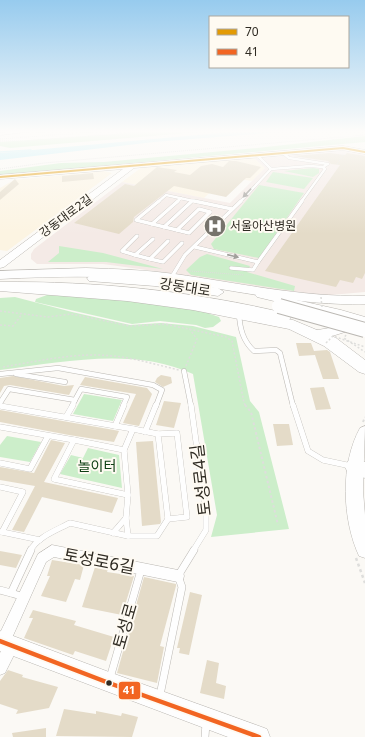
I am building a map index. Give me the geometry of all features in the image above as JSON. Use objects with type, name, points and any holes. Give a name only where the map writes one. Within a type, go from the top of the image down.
[{"type":"highway","points":[[0,275],[98,272],[171,278],[311,300],[365,300]]},
{"type":"highway","points":[[0,286],[127,297],[194,306],[293,325],[343,350],[365,368]]},
{"type":"main road","name":"강동대로","points":[[0,278],[60,276],[155,282],[197,288],[282,311],[365,340]]},
{"type":"main road","name":"강동대로","points":[[0,286],[60,286],[156,293],[362,324]]},
{"type":"street","points":[[0,177],[139,165]]},
{"type":"street","name":"강동대로2길","points":[[4,263],[132,166]]},
{"type":"street","points":[[103,169],[123,172]]},
{"type":"street","points":[[4,263],[9,269],[28,273]]},
{"type":"street","points":[[240,290],[327,312],[362,324]]},
{"type":"street","points":[[327,312],[342,322],[362,324]]},
{"type":"street","points":[[321,339],[329,333],[341,330],[342,322]]},
{"type":"street","points":[[365,432],[360,444],[358,528],[365,550]]},
{"type":"street","name":"토성로6길","points":[[0,668],[5,643],[24,597],[42,558],[52,551],[178,576]]},
{"type":"street","points":[[5,643],[159,701],[205,728],[259,737]]},
{"type":"lane","points":[[267,165],[271,169]]},
{"type":"lane","points":[[171,278],[175,269],[195,247],[271,169],[310,166],[323,167],[326,165]]},
{"type":"lane","points":[[231,268],[253,270],[325,169],[323,167]]},
{"type":"lane","points":[[176,230],[199,209],[210,212],[189,233],[176,230],[136,220],[166,195],[232,209]]},
{"type":"lane","points":[[152,224],[181,198]]},
{"type":"lane","points":[[164,227],[192,201]]},
{"type":"lane","points":[[137,236],[122,251],[163,262],[182,243]]},
{"type":"lane","points":[[135,255],[153,239]]},
{"type":"lane","points":[[150,258],[168,241]]},
{"type":"lane","points":[[195,247],[258,262]]},
{"type":"lane","points":[[239,314],[243,337],[248,346],[254,350],[276,350],[280,353],[308,451],[325,461],[360,468]]},
{"type":"lane","points":[[0,374],[58,368],[153,385],[162,390],[145,432]]},
{"type":"lane","name":"토성로4길","points":[[178,576],[206,530],[206,514],[188,386],[184,370]]},
{"type":"lane","points":[[9,373],[65,382]]},
{"type":"lane","points":[[75,400],[9,389],[0,404],[145,432],[158,434],[177,433],[187,517],[168,519]]},
{"type":"lane","points":[[66,417],[81,389],[127,397],[115,426]]},
{"type":"lane","points":[[0,427],[124,450]]},
{"type":"lane","points":[[128,536],[126,518],[128,495],[124,450],[133,430]]},
{"type":"lane","points":[[11,593],[33,546],[40,540],[70,523],[128,536],[157,536],[168,519],[158,434]]},
{"type":"lane","points":[[0,463],[30,469],[48,436]]},
{"type":"lane","points":[[74,440],[54,479],[128,495]]},
{"type":"lane","points":[[0,487],[23,492],[1,532],[40,540]]},
{"type":"lane","points":[[113,533],[126,518]]},
{"type":"lane","name":"토성로","points":[[109,683],[141,569]]},
{"type":"lane","points":[[159,701],[182,587],[178,576]]},
{"type":"lane","points":[[0,590],[24,597]]},
{"type":"path","points":[[0,169],[23,165]]},
{"type":"path","points":[[190,271],[250,276],[253,270]]},
{"type":"path","points":[[321,297],[327,312]]},
{"type":"path","points":[[0,325],[14,326],[22,314]]},
{"type":"path","points":[[0,367],[88,355],[104,355],[125,357],[184,370],[197,339],[189,328]]},
{"type":"path","points":[[321,339],[333,336],[365,347]]},
{"type":"shaded area","points":[[160,165],[262,165],[265,168],[252,181],[226,177],[204,198],[122,182],[142,167]]},
{"type":"shaded area","name":"서울아산병원","points":[[262,165],[365,165],[365,292],[319,296],[103,264],[37,264],[31,259],[31,254],[34,249],[122,182],[230,203],[265,168]]},
{"type":"shaded area","points":[[104,171],[112,173],[7,251],[0,250],[0,188],[14,180]]},
{"type":"green space","points":[[43,165],[106,165],[0,175],[0,171]]},
{"type":"green space","points":[[313,168],[319,169],[319,173],[313,177],[284,171]]},
{"type":"green space","points":[[273,172],[313,178],[304,189],[266,182]]},
{"type":"green space","points":[[259,185],[304,193],[259,258],[214,249],[211,244]]},
{"type":"green space","points":[[59,246],[103,253],[163,269],[106,262],[48,262],[59,253]]},
{"type":"green space","points":[[207,254],[250,266],[247,272],[295,286],[294,291],[191,275],[186,270],[200,257]]},
{"type":"green space","points":[[47,295],[127,298],[206,310],[210,314],[219,317],[221,321],[213,327],[205,328],[196,325],[160,321],[132,324],[35,302],[36,299]]},
{"type":"green space","points":[[15,297],[130,325],[161,323],[193,326],[236,337],[250,401],[259,412],[289,529],[211,537],[217,515],[193,374],[170,366],[147,361],[122,359],[98,359],[49,363],[0,370],[0,298]]},
{"type":"green space","name":"놀이터","points":[[84,394],[122,400],[113,421],[73,414]]},
{"type":"green space","points":[[7,436],[41,442],[30,462],[0,457],[0,445]]},
{"type":"green space","name":"놀이터","points":[[88,448],[119,455],[122,488],[60,474],[71,455],[83,458]]},
{"type":"building","points":[[217,165],[223,167],[225,165],[254,165],[261,167],[250,178],[246,178],[226,197],[174,186],[134,217],[133,222],[119,234],[74,223],[125,184],[134,186],[157,167],[177,170],[174,172],[190,175],[201,166]]},
{"type":"building","points":[[340,165],[365,165],[365,273],[362,279],[356,277],[353,283],[340,280],[336,287],[265,271]]},
{"type":"building","points":[[93,173],[94,179],[62,182],[62,176]]},
{"type":"building","points":[[15,179],[19,184],[0,200],[0,192]]},
{"type":"building","points":[[296,343],[311,343],[314,351],[327,350],[330,352],[339,379],[323,379],[315,355],[299,356]]},
{"type":"building","points":[[161,375],[171,377],[172,383],[163,387],[155,382]]},
{"type":"building","points":[[13,376],[64,386],[74,385],[69,395],[10,385],[4,386],[0,393],[0,378]]},
{"type":"building","points":[[85,377],[147,388],[152,394],[139,426],[123,423],[136,394],[80,385]]},
{"type":"building","points":[[324,387],[331,409],[316,410],[310,388]]},
{"type":"building","points":[[164,401],[181,403],[174,428],[156,425]]},
{"type":"building","points":[[0,410],[119,431],[114,442],[69,435],[0,422]]},
{"type":"building","points":[[273,424],[289,424],[293,445],[277,446]]},
{"type":"building","points":[[51,440],[65,443],[44,482],[118,498],[112,513],[42,497],[24,532],[12,530],[35,486],[0,480],[0,467],[34,473]]},
{"type":"building","points":[[153,441],[161,522],[160,524],[142,526],[136,442]]},
{"type":"building","points":[[0,551],[22,555],[16,568],[0,565]]},
{"type":"building","points":[[52,560],[84,565],[80,580],[75,579],[66,602],[41,596],[50,576],[47,576]]},
{"type":"building","points":[[95,567],[108,569],[107,572],[134,576],[122,615],[82,607]]},
{"type":"building","points":[[144,577],[176,584],[160,646],[164,647],[157,683],[117,673]]},
{"type":"building","points":[[190,592],[202,595],[189,655],[179,653],[180,648],[177,648]]},
{"type":"building","points":[[33,610],[76,621],[74,625],[114,637],[106,661],[75,651],[73,655],[24,638],[33,618],[29,618]]},
{"type":"building","points":[[207,660],[219,663],[216,683],[226,686],[224,699],[200,693]]},
{"type":"building","points":[[8,670],[23,675],[22,677],[58,687],[49,708],[16,714],[18,710],[0,704],[0,681]]},
{"type":"building","points":[[64,709],[96,714],[96,711],[121,716],[122,713],[138,717],[132,737],[56,736]]},
{"type":"building","points":[[46,728],[46,737],[13,737],[12,733]]},
{"type":"transit line","name":"70","points":[[0,177],[137,165]]},
{"type":"transit line","name":"41","points":[[0,641],[109,683],[259,737]]},
{"type":"place","name":"서울아산병원","points":[[215,226]]}]
